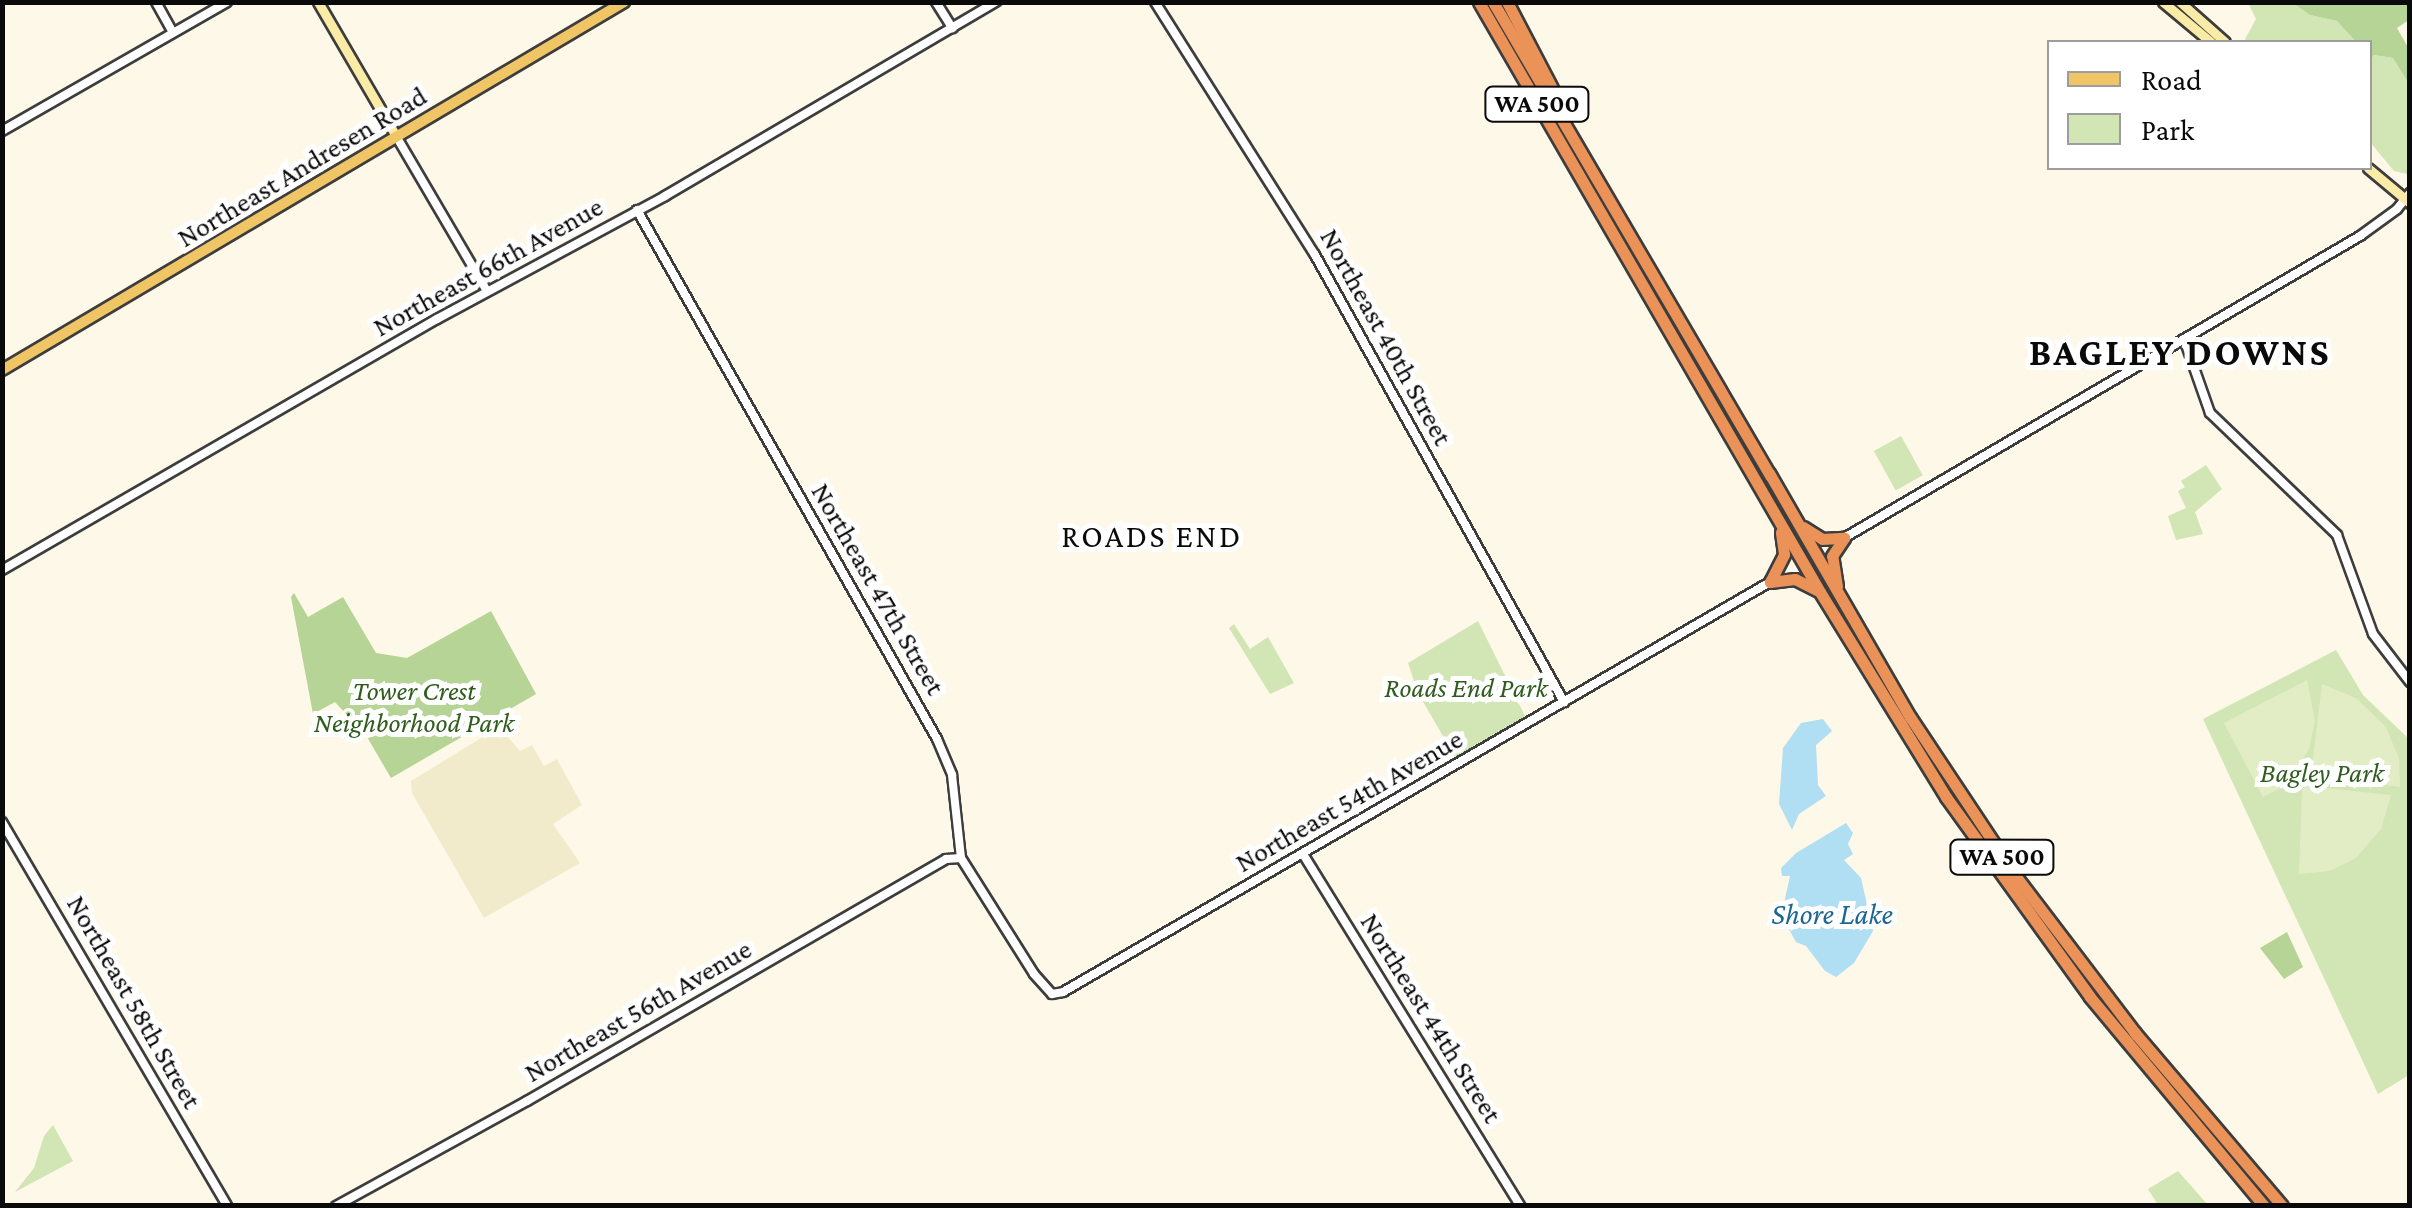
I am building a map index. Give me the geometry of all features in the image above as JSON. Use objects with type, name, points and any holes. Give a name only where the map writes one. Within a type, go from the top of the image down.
[{"type":"highway","points":[[1470,2],[1596,205]]},
{"type":"highway","name":"WA 500","points":[[1479,2],[1905,734],[2024,910],[2127,1044],[2264,1206]]},
{"type":"highway","name":"WA 500","points":[[1494,2],[1934,756],[2042,913],[2135,1033],[2282,1206]]},
{"type":"highway","points":[[1507,2],[1592,173]]},
{"type":"highway","points":[[1768,473],[1807,533],[1822,539],[1844,538]]},
{"type":"highway","points":[[1757,483],[1785,544],[1781,564],[1770,582]]},
{"type":"highway","points":[[1844,538],[1832,556],[1833,573],[1866,643]]},
{"type":"highway","points":[[1770,582],[1795,579],[1820,592]]},
{"type":"main road","points":[[318,2],[396,136]]},
{"type":"main road","name":"Northeast Andresen Road","points":[[2,370],[624,2]]},
{"type":"main road","points":[[2163,2],[2209,40]]},
{"type":"main road","points":[[2180,2],[2222,40]]},
{"type":"main road","points":[[2371,170],[2408,198]]},
{"type":"street","points":[[156,2],[173,33]]},
{"type":"street","points":[[2,132],[227,2]]},
{"type":"street","points":[[936,2],[952,28]]},
{"type":"street","name":"Northeast 66th Avenue","points":[[2,570],[996,2]]},
{"type":"street","name":"Northeast 40th Street","points":[[1155,2],[1315,255],[1564,702]]},
{"type":"street","points":[[396,136],[487,292]]},
{"type":"street","points":[[1844,538],[2360,236],[2408,198]]},
{"type":"street","name":"Northeast 47th Street","points":[[637,210],[937,739],[953,780],[961,858],[1034,974],[1052,994]]},
{"type":"street","points":[[2184,339],[2210,414],[2337,535],[2373,634],[2410,682]]},
{"type":"street","name":"Northeast 54th Avenue","points":[[1052,994],[1063,992],[1770,582]]},
{"type":"street","name":"Northeast 58th Street","points":[[2,822],[227,1206]]},
{"type":"street","name":"Northeast 44th Street","points":[[1303,854],[1520,1206]]},
{"type":"street","name":"Northeast 56th Avenue","points":[[336,1206],[946,859],[961,858]]},
{"type":"shaded area","points":[[499,727],[520,751],[532,745],[544,766],[557,759],[582,805],[553,824],[580,863],[484,918],[412,793],[411,781]]},
{"type":"green space","points":[[2292,2],[2310,15],[2337,21],[2354,40],[2246,40],[2256,19],[2248,3]]},
{"type":"green space","points":[[2293,3],[2409,3],[2409,20],[2397,28],[2409,49],[2409,84],[2393,58],[2372,58],[2372,40],[2354,40],[2337,21],[2310,15]]},
{"type":"green space","points":[[2372,58],[2393,58],[2409,84],[2407,174],[2394,171],[2372,144]]},
{"type":"green space","points":[[1901,436],[1923,475],[1896,490],[1874,451]]},
{"type":"green space","points":[[2206,465],[2222,489],[2195,512],[2203,534],[2176,540],[2168,516],[2186,508],[2178,491],[2185,487],[2181,481]]},
{"type":"green space","name":"Tower Crest Neighborhood Park","points":[[294,593],[308,617],[343,597],[376,653],[407,658],[491,611],[536,694],[391,778],[367,737],[335,702],[313,714],[291,597]]},
{"type":"green space","name":"Roads End Park","points":[[1478,621],[1525,716],[1455,757],[1418,693],[1408,663]]},
{"type":"green space","points":[[1234,624],[1250,649],[1268,637],[1294,683],[1270,694],[1229,628]]},
{"type":"green space","name":"Bagley Park","points":[[2336,650],[2363,695],[2409,739],[2409,1075],[2378,1094],[2203,719]]},
{"type":"green space","points":[[2307,680],[2315,721],[2309,749],[2286,785],[2263,797],[2224,723]]},
{"type":"green space","points":[[2322,684],[2356,698],[2386,727],[2399,759],[2400,787],[2311,775]]},
{"type":"green space","points":[[2306,786],[2391,795],[2381,829],[2356,858],[2330,871],[2299,874],[2302,790]]},
{"type":"green space","points":[[2287,932],[2303,967],[2284,979],[2260,948]]},
{"type":"green space","points":[[53,1125],[73,1161],[15,1192],[34,1168],[44,1136]]},
{"type":"green space","points":[[2178,1171],[2208,1205],[2158,1205],[2148,1189]]},
{"type":"water","points":[[1823,719],[1832,731],[1816,745],[1818,785],[1826,796],[1799,814],[1792,830],[1779,804],[1783,748],[1801,723]]},
{"type":"water","name":"Shore Lake","points":[[1846,823],[1853,833],[1848,844],[1853,854],[1844,860],[1861,878],[1873,931],[1854,963],[1836,977],[1825,971],[1806,946],[1796,942],[1786,924],[1792,909],[1784,903],[1790,876],[1782,876],[1781,868],[1796,853]]},
{"type":"district","name":"BAGLEY DOWNS","points":[[2180,353]]},
{"type":"district","name":"ROADS END","points":[[1152,536]]}]
